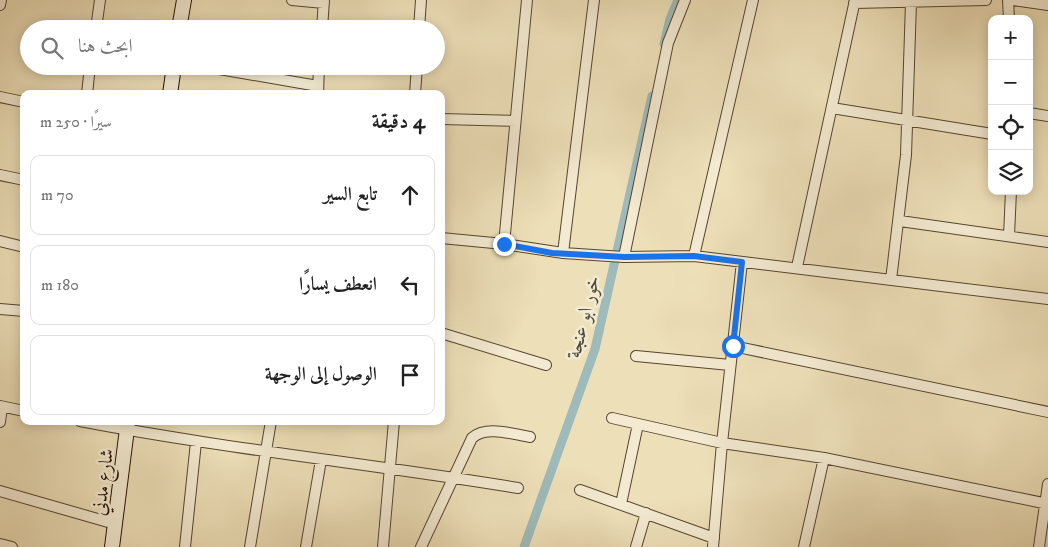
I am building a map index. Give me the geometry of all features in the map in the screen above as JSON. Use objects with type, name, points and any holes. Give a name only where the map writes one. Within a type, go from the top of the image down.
[{"type":"street","points":[[0,5],[1,0]]},
{"type":"street","points":[[97,20],[100,0]]},
{"type":"street","points":[[181,20],[184,0]]},
{"type":"street","points":[[292,0],[324,1],[323,20]]},
{"type":"street","points":[[420,20],[421,0]]},
{"type":"street","points":[[504,244],[528,0]]},
{"type":"street","points":[[563,253],[594,0]]},
{"type":"street","points":[[624,257],[668,43],[685,0]]},
{"type":"street","points":[[694,256],[753,0]]},
{"type":"street","points":[[798,268],[854,2],[912,3],[986,0]]},
{"type":"street","points":[[1008,0],[1009,15]]},
{"type":"street","points":[[1013,0],[1048,5]]},
{"type":"street","points":[[891,280],[900,221],[908,122],[912,3]]},
{"type":"street","points":[[87,90],[89,75]]},
{"type":"street","points":[[171,90],[173,75]]},
{"type":"street","points":[[246,75],[318,90],[319,75]]},
{"type":"street","points":[[415,90],[416,75]]},
{"type":"street","points":[[0,97],[20,101]]},
{"type":"street","points":[[832,108],[908,122],[988,133]]},
{"type":"street","points":[[1033,114],[1048,116]]},
{"type":"street","points":[[445,119],[516,122]]},
{"type":"street","points":[[0,175],[20,179]]},
{"type":"street","points":[[1009,236],[1011,195]]},
{"type":"street","points":[[900,221],[1048,242]]},
{"type":"street","points":[[445,238],[504,244],[563,253],[624,257],[694,256],[1048,299]]},
{"type":"street","points":[[0,241],[20,246]]},
{"type":"street","points":[[580,490],[646,513],[714,543],[722,443],[742,262]]},
{"type":"street","points":[[0,309],[20,311]]},
{"type":"street","points":[[445,334],[546,365]]},
{"type":"street","points":[[733,346],[1048,412]]},
{"type":"street","points":[[636,356],[730,365]]},
{"type":"street","points":[[0,422],[1,406],[20,409]]},
{"type":"street","points":[[612,418],[722,443],[824,458],[1046,504]]},
{"type":"street","points":[[621,504],[638,424]]},
{"type":"street","points":[[250,547],[270,425]]},
{"type":"street","points":[[383,547],[388,467],[393,425]]},
{"type":"street","points":[[128,426],[196,442],[321,460],[388,467],[518,488]]},
{"type":"street","name":"شارع مدني","points":[[112,547],[128,426]]},
{"type":"street","points":[[421,547],[452,477],[472,438],[478,432],[490,431],[530,437]]},
{"type":"street","points":[[185,547],[196,442]]},
{"type":"street","points":[[804,547],[824,458]]},
{"type":"street","points":[[306,547],[321,460]]},
{"type":"street","points":[[1039,547],[1048,484]]},
{"type":"street","points":[[0,491],[115,524]]},
{"type":"street","points":[[636,547],[646,513]]},
{"type":"street","points":[[0,544],[12,547]]},
{"type":"waterway","name":"خور ابو عنجة","points":[[664,44],[670,19],[678,0]]},
{"type":"waterway","name":"خور ابو عنجة","points":[[524,547],[595,349],[652,96]]},
{"type":"route","points":[[504,244],[552,253],[624,257],[694,256],[742,262],[733,346]]}]
